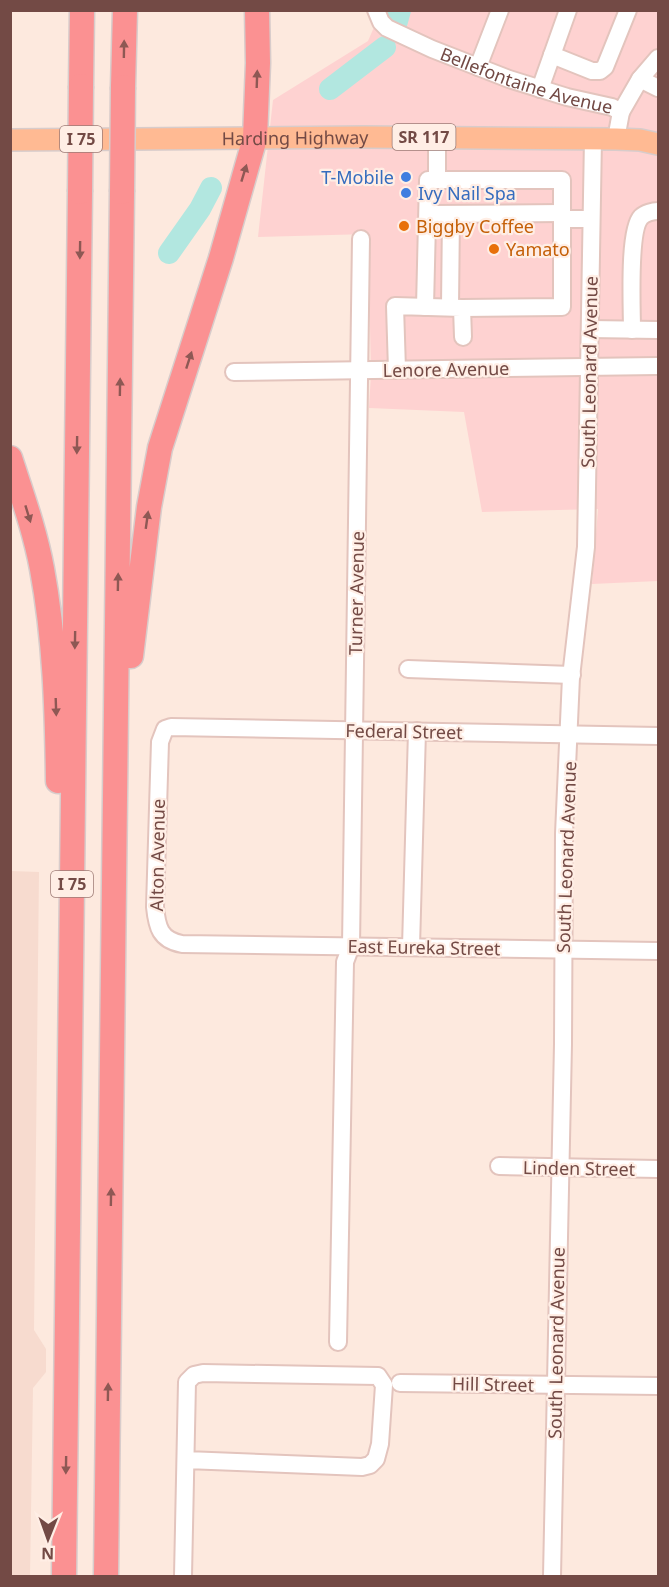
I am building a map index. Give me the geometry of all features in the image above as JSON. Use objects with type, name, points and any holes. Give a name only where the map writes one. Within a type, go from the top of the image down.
[{"type":"highway","name":"I 75","points":[[64,1576],[82,10]]},
{"type":"highway","name":"I 75","points":[[106,1576],[125,10]]},
{"type":"highway","points":[[113,1016],[117,1010],[123,958],[129,675],[149,507],[160,448],[221,258],[255,138],[258,63],[256,10]]},
{"type":"highway","points":[[10,458],[35,538],[42,570],[54,662],[57,729],[62,1425],[66,1433]]},
{"type":"main road","name":"Harding Highway","points":[[10,140],[616,138]]},
{"type":"main road","name":"Bellefontaine Avenue","points":[[616,138],[658,144]]},
{"type":"street","name":"Bellefontaine Avenue","points":[[376,10],[381,22],[394,32],[478,67],[540,89],[612,107],[621,112],[616,138]]},
{"type":"street","points":[[478,67],[500,10]]},
{"type":"street","points":[[540,89],[568,10]]},
{"type":"street","points":[[552,55],[592,71],[600,71],[605,67],[628,10]]},
{"type":"street","points":[[621,112],[640,79],[658,58]]},
{"type":"street","points":[[640,79],[658,88]]},
{"type":"street","points":[[437,137],[437,180]]},
{"type":"street","name":"South Leonard Avenue","points":[[552,1576],[564,834],[572,675],[586,547],[593,138]]},
{"type":"street","points":[[616,138],[658,138]]},
{"type":"street","points":[[397,370],[395,306],[425,307],[456,308],[562,307],[562,180],[428,180],[425,307]]},
{"type":"street","points":[[632,330],[635,228],[645,214],[658,211]]},
{"type":"street","points":[[428,214],[562,216],[591,219]]},
{"type":"street","points":[[451,214],[456,308],[463,337]]},
{"type":"street","name":"Turner Avenue","points":[[338,1342],[345,962],[351,946],[362,239]]},
{"type":"street","points":[[563,301],[590,300]]},
{"type":"street","points":[[590,329],[658,330]]},
{"type":"street","name":"Lenore Avenue","points":[[234,372],[658,366]]},
{"type":"street","points":[[408,669],[572,675]]},
{"type":"street","name":"Federal Street","points":[[160,742],[165,729],[171,727],[658,736]]},
{"type":"street","points":[[411,947],[417,731]]},
{"type":"street","name":"Alton Avenue","points":[[160,742],[156,922],[161,934],[167,939],[174,943],[189,944]]},
{"type":"street","name":"East Eureka Street","points":[[189,944],[658,951]]},
{"type":"street","name":"Linden Street","points":[[499,1166],[658,1169]]},
{"type":"street","points":[[183,1576],[187,1382],[194,1375],[202,1373],[378,1376],[384,1385],[380,1444],[376,1459],[370,1465],[362,1467],[186,1460]]},
{"type":"street","name":"Hill Street","points":[[400,1383],[658,1386]]},
{"type":"shaded area","points":[[381,11],[658,11],[658,581],[592,584],[598,509],[482,512],[464,412],[369,408],[371,373],[368,234],[258,237],[273,100],[368,41]]},
{"type":"shaded area","points":[[11,871],[39,872],[34,1330],[46,1349],[46,1372],[33,1388],[30,1576],[10,1576]]},
{"type":"waterway","points":[[397,21],[400,10]]},
{"type":"waterway","points":[[330,89],[385,47]]},
{"type":"waterway","points":[[169,253],[200,209],[211,188]]},
{"type":"place","name":"T-Mobile","points":[[406,177]]},
{"type":"place","name":"Ivy Nail Spa","points":[[406,193]]},
{"type":"place","name":"Biggby Coffee","points":[[404,226]]},
{"type":"place","name":"Yamato","points":[[494,249]]}]
